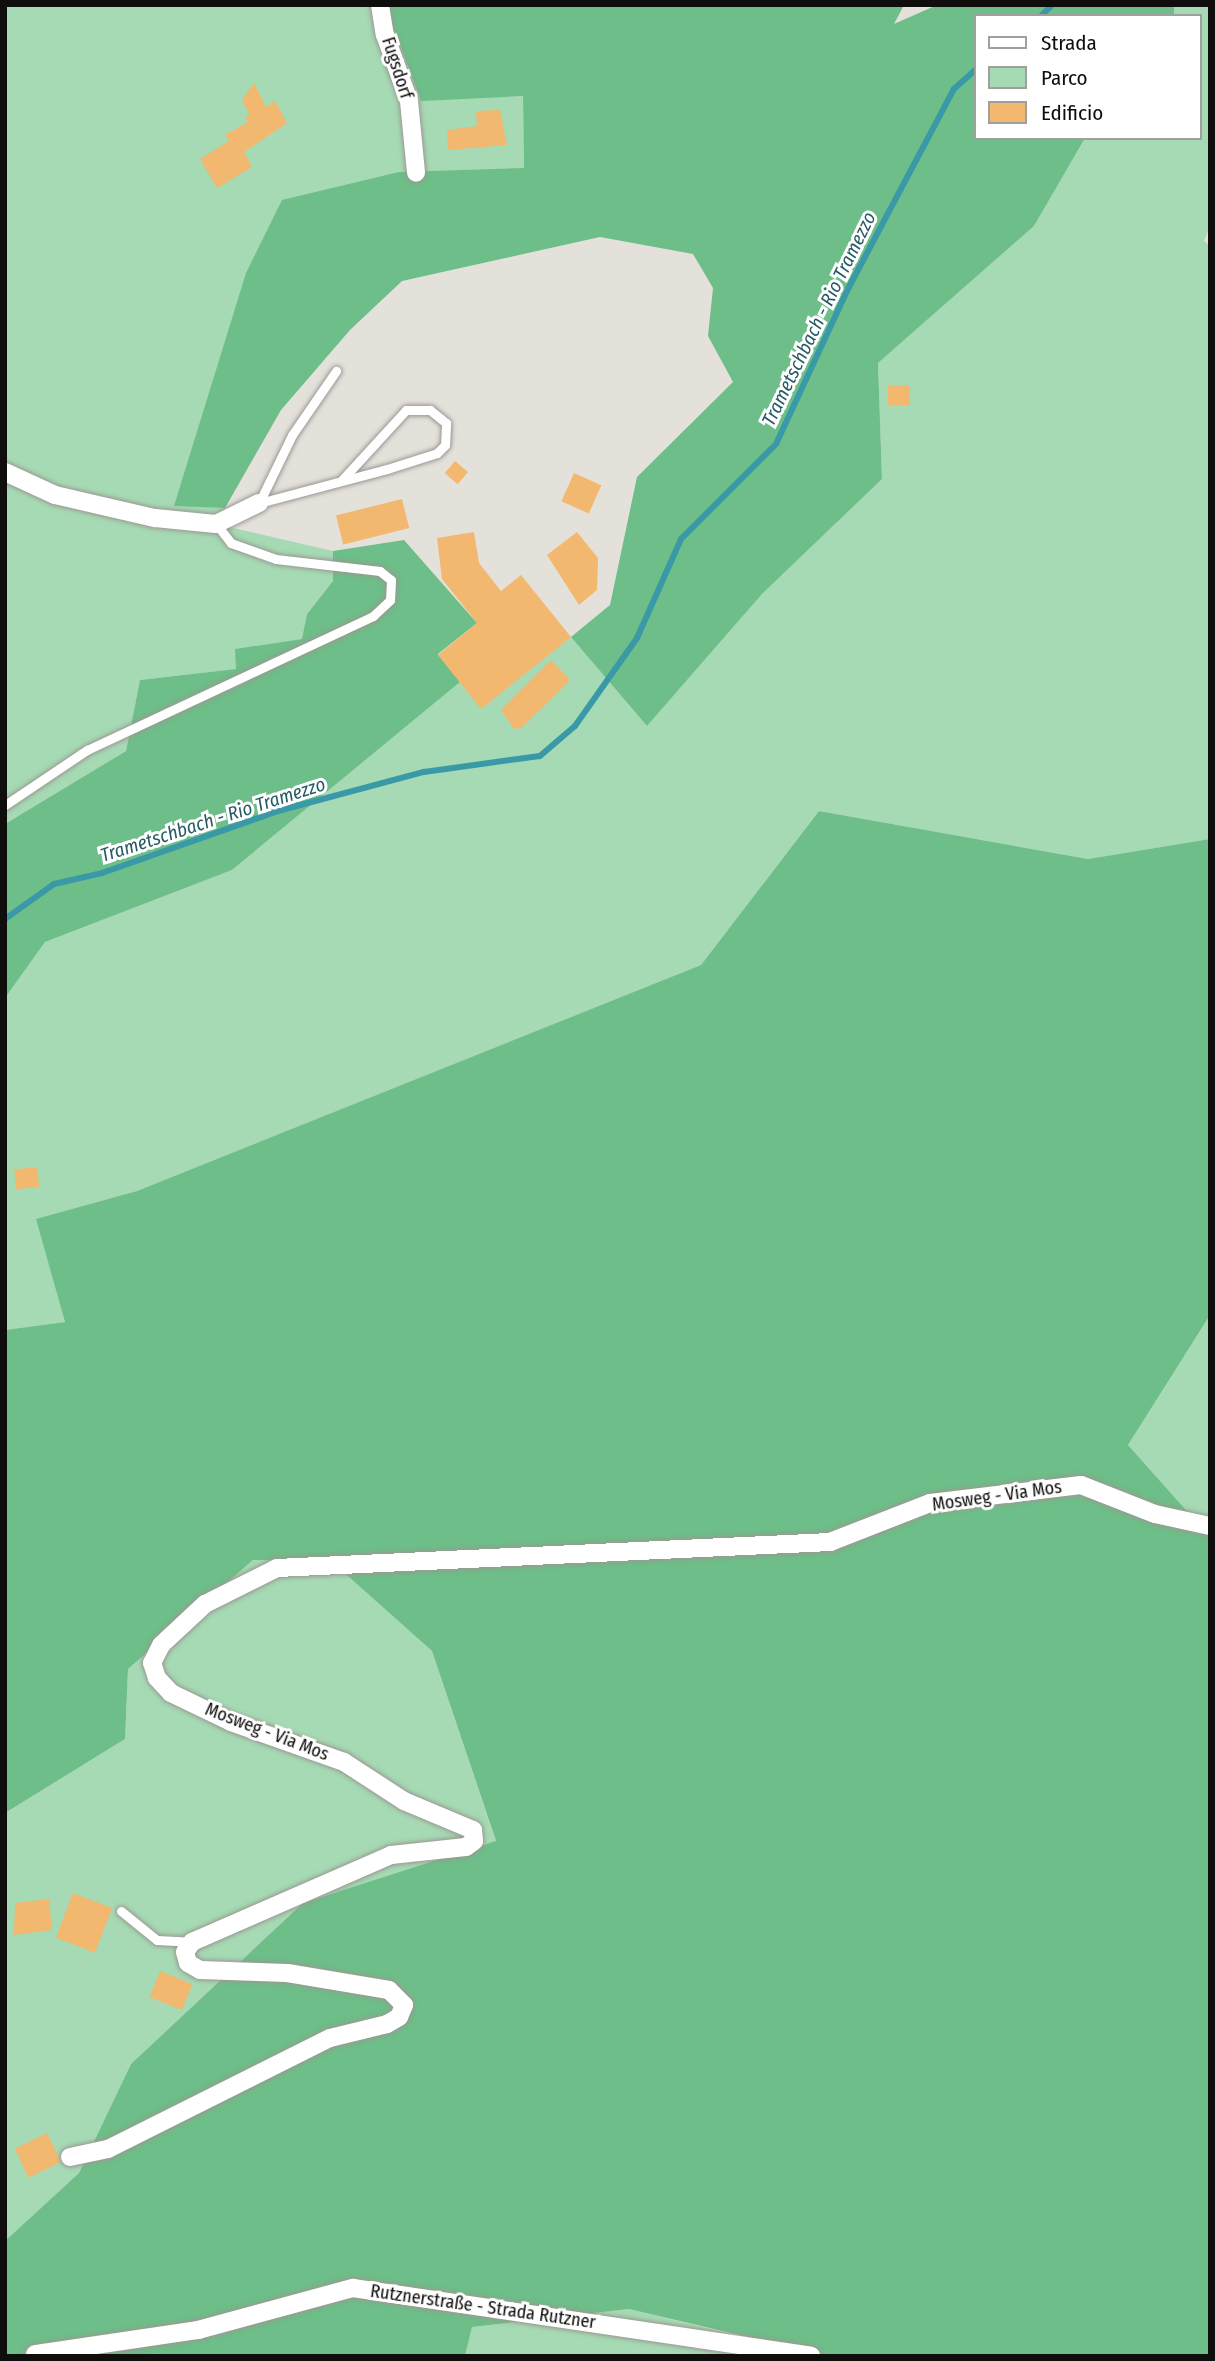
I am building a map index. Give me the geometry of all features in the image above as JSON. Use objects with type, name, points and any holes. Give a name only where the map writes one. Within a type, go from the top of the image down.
[{"type":"street","name":"Fugsdorf","points":[[380,5],[385,35],[409,101],[416,173]]},
{"type":"street","points":[[5,472],[55,495],[156,518],[216,524],[259,503]]},
{"type":"street","name":"Mosweg - Via Mos","points":[[192,1942],[391,1855],[466,1847],[474,1841],[473,1830],[404,1801],[344,1762],[230,1723],[172,1693],[157,1678],[152,1663],[162,1645],[205,1604],[277,1568],[830,1542],[930,1503],[1081,1485],[1156,1514],[1210,1525]]},
{"type":"street","points":[[70,2157],[108,2149],[330,2038],[387,2024],[399,2017],[404,2005],[399,1995],[389,1990],[287,1973],[200,1970],[188,1963],[185,1952],[192,1942]]},
{"type":"street","name":"Rutznerstraße - Strada Rutzner","points":[[31,2355],[198,2330],[353,2288],[811,2356]]},
{"type":"lane","points":[[259,503],[292,435],[336,371]]},
{"type":"lane","points":[[259,503],[341,481],[437,453],[446,444],[446,423],[430,410],[406,410],[341,481]]},
{"type":"lane","points":[[5,805],[87,750],[373,616],[390,600],[391,580],[380,571],[276,559],[231,543],[216,524]]},
{"type":"lane","points":[[121,1910],[157,1940],[192,1942]]},
{"type":"green space","points":[[5,5],[385,5],[421,100],[523,96],[524,169],[399,172],[174,505],[225,508],[216,524],[333,551],[333,581],[307,614],[303,639],[236,649],[237,669],[140,680],[126,751],[5,824]]},
{"type":"green space","points":[[385,5],[904,5],[894,24],[937,5],[1174,5],[1174,14],[974,14],[974,140],[1084,140],[1034,226],[878,363],[882,479],[762,594],[647,726],[571,637],[610,605],[637,477],[733,382],[708,336],[713,288],[693,254],[600,237],[402,281],[350,330],[281,410],[225,508],[174,506],[246,273],[282,200],[399,172],[524,168],[523,96],[421,101]]},
{"type":"green space","points":[[1174,5],[1210,5],[1210,226],[1204,241],[1210,246],[1210,839],[1088,859],[819,811],[701,965],[137,1191],[37,1219],[65,1322],[5,1330],[5,998],[45,942],[232,870],[460,682],[571,637],[647,726],[762,594],[882,479],[878,363],[1034,226],[1084,140],[1201,140],[1201,14],[1174,14]]},
{"type":"green space","points":[[404,540],[477,623],[438,654],[460,682],[232,870],[45,942],[5,998],[5,824],[126,751],[140,680],[236,669],[235,649],[302,639],[307,614],[333,581],[333,551]]},
{"type":"green space","points":[[819,811],[1088,859],[1210,839],[1210,1315],[1128,1445],[1210,1537],[1210,2356],[792,2356],[786,2346],[629,2309],[472,2327],[465,2356],[5,2356],[5,2241],[79,2173],[131,2064],[303,1903],[496,1841],[432,1651],[331,1561],[253,1560],[128,1669],[125,1739],[5,1813],[5,1330],[65,1322],[36,1219],[137,1191],[701,965]]},
{"type":"green space","points":[[1210,1315],[1210,1537],[1128,1445]]},
{"type":"green space","points":[[253,1560],[331,1561],[432,1651],[496,1842],[303,1903],[131,2064],[79,2173],[5,2241],[5,1813],[125,1739],[128,1669]]},
{"type":"green space","points":[[629,2309],[786,2347],[792,2356],[465,2356],[472,2327]]},
{"type":"building","points":[[254,83],[266,107],[275,101],[287,123],[244,152],[252,167],[217,188],[200,159],[229,141],[225,135],[248,122],[245,116],[250,115],[242,100]]},
{"type":"building","points":[[500,110],[507,145],[448,150],[447,130],[477,126],[476,111]]},
{"type":"building","points":[[888,385],[910,385],[910,405],[888,405]]},
{"type":"building","points":[[455,461],[468,472],[458,484],[445,473]]},
{"type":"building","points":[[574,473],[601,485],[589,514],[561,501]]},
{"type":"building","points":[[402,499],[409,528],[343,545],[336,515]]},
{"type":"building","points":[[474,532],[479,563],[501,591],[521,575],[571,637],[481,709],[438,655],[477,623],[442,579],[437,538]]},
{"type":"building","points":[[577,532],[598,558],[597,590],[579,605],[547,555]]},
{"type":"building","points":[[551,660],[570,680],[521,728],[514,729],[501,710]]},
{"type":"building","points":[[37,1167],[39,1187],[16,1189],[14,1169]]},
{"type":"building","points":[[73,1893],[112,1908],[95,1953],[56,1938]]},
{"type":"building","points":[[49,1899],[52,1930],[14,1935],[15,1903]]},
{"type":"building","points":[[160,1971],[192,1984],[182,2010],[150,1997]]},
{"type":"building","points":[[47,2133],[61,2162],[29,2178],[15,2149]]},
{"type":"waterway","name":"Trametschbach - Rio Tramezzo","points":[[1043,14],[1052,5]]},
{"type":"waterway","name":"Trametschbach - Rio Tramezzo","points":[[5,919],[54,884],[102,873],[278,811],[424,772],[540,756],[575,726],[637,638],[681,539],[776,444],[849,287],[954,89],[974,71]]}]
